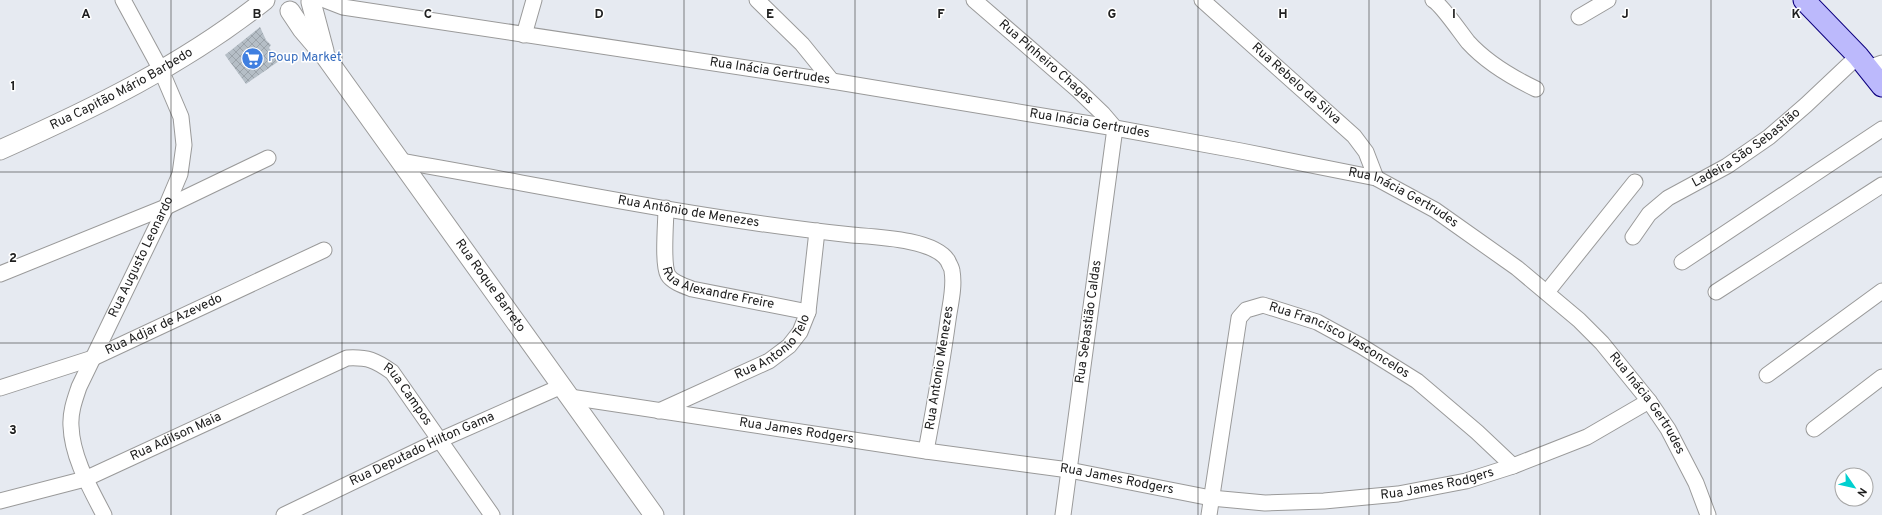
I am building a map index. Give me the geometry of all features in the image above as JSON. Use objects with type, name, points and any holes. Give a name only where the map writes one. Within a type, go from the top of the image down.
[{"type":"main road","points":[[1804,0],[1869,63],[1882,86]]},
{"type":"street","name":"Rua Augusto Leonardo","points":[[104,515],[85,479],[74,445],[70,426],[73,405],[93,358],[166,207],[180,174],[184,145],[181,117],[161,70],[124,0]]},
{"type":"street","name":"Rua Capitão Mário Barbedo","points":[[0,150],[80,114],[161,70],[240,20],[265,0]]},
{"type":"street","points":[[524,35],[534,0]]},
{"type":"street","points":[[757,0],[802,44],[832,81]]},
{"type":"street","name":"Rua Pinheiro Chagas","points":[[974,0],[1078,90],[1115,128]]},
{"type":"street","name":"Rua Rebelo da Silva","points":[[1202,0],[1354,136],[1366,152],[1376,178]]},
{"type":"street","points":[[1434,0],[1470,44],[1509,76],[1536,89]]},
{"type":"street","points":[[1580,16],[1608,0]]},
{"type":"street","name":"Rua Capitão Mário Barbedo","points":[[240,20],[284,6],[302,10],[316,1]]},
{"type":"street","name":"Rua Inácia Gertrudes","points":[[316,1],[343,7],[832,81],[1115,128],[1376,178],[1435,210],[1547,292],[1579,320],[1602,343],[1650,400],[1668,429],[1696,483],[1708,515]]},
{"type":"street","name":"Rua Roque Barreto","points":[[316,1],[325,56]]},
{"type":"street","name":"Rua Roque Barreto","points":[[284,6],[325,56],[654,515]]},
{"type":"street","name":"Ladeira São Sebastião","points":[[1633,236],[1649,214],[1668,198],[1727,166],[1769,137],[1806,105],[1869,63]]},
{"type":"street","name":"Rua Sebastião Caldas","points":[[1063,515],[1115,128]]},
{"type":"street","points":[[1682,262],[1882,128]]},
{"type":"street","points":[[0,274],[166,207],[268,158]]},
{"type":"street","name":"Rua Antônio de Menezes","points":[[400,161],[666,208],[818,231],[886,238],[927,246],[939,251],[947,260],[952,271],[952,286]]},
{"type":"street","points":[[1547,292],[1635,182]]},
{"type":"street","points":[[1716,292],[1882,185]]},
{"type":"street","name":"Rua Alexandre Freire","points":[[666,208],[665,263],[668,275],[678,283],[692,289],[808,312]]},
{"type":"street","name":"Rua Antonio Telo","points":[[659,411],[769,361],[789,346],[800,332],[808,312],[818,231]]},
{"type":"street","name":"Rua Adjar de Azevedo","points":[[0,388],[93,358],[324,250]]},
{"type":"street","name":"Rua Antonio Menezes","points":[[926,451],[942,360],[952,286]]},
{"type":"street","points":[[1767,375],[1882,291]]},
{"type":"street","name":"Rua Francisco Vasconcelos","points":[[1209,515],[1239,318],[1246,310],[1263,305],[1317,322],[1361,346],[1410,377],[1477,432],[1513,466]]},
{"type":"street","name":"Rua Campos","points":[[347,358],[364,357],[378,361],[392,372],[492,515]]},
{"type":"street","name":"Rua Adilson Maia","points":[[0,501],[85,479],[347,358]]},
{"type":"street","points":[[1814,429],[1882,377]]},
{"type":"street","name":"Rua James Rodgers","points":[[566,391],[659,411],[926,451],[1069,470],[1211,498],[1265,503],[1324,501],[1398,494],[1466,481],[1513,466],[1587,437],[1650,400]]},
{"type":"street","name":"Rua Deputado Hilton Gama","points":[[284,515],[440,440],[566,391]]},
{"type":"building","name":"Poup Market","points":[[260,27],[266,40],[271,45],[269,48],[279,61],[246,84],[225,55]]},
{"type":"place","name":"Poup Market","points":[[252,58]]}]
